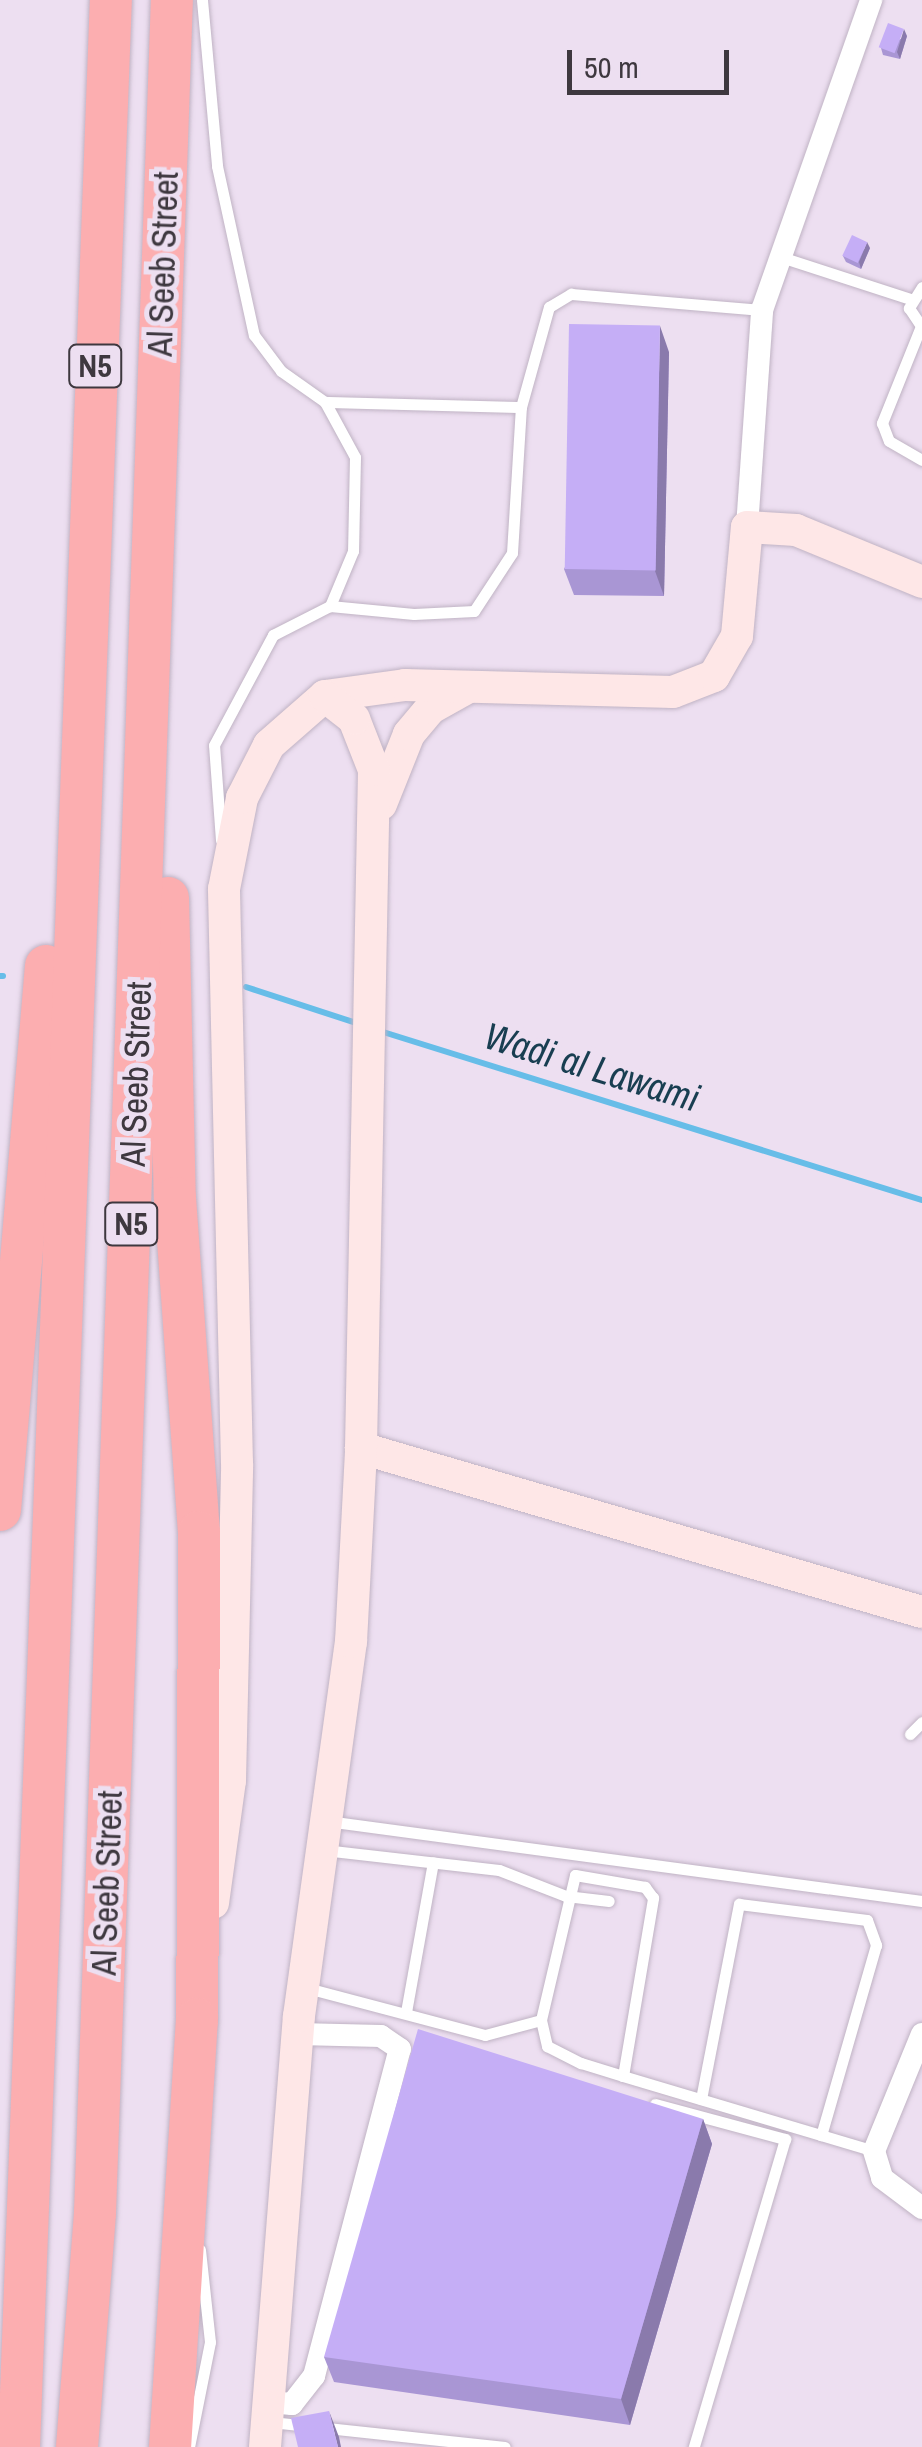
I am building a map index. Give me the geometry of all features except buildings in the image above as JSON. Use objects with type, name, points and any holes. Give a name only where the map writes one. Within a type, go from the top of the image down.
[{"type":"highway","name":"Al Seeb Street","points":[[19,2447],[110,0]]},
{"type":"highway","name":"Al Seeb Street","points":[[77,2447],[94,2213],[172,0]]},
{"type":"highway","points":[[162,288],[175,1198],[199,1532],[197,2020],[170,2447]]},
{"type":"highway","points":[[1,1492],[42,994],[80,733]]},
{"type":"street","points":[[197,2020],[230,1741],[237,1464],[224,890],[242,798],[269,745],[325,696],[405,685],[673,692],[714,676],[736,636],[762,310],[871,0]]},
{"type":"street","points":[[747,528],[796,530],[922,582]]},
{"type":"street","points":[[375,821],[409,734],[431,708],[471,686]]},
{"type":"street","points":[[267,2424],[303,1987],[351,1642],[361,1448],[375,821],[368,739],[325,696]]},
{"type":"street","points":[[361,1448],[922,1612]]},
{"type":"street","points":[[267,2424],[292,2404],[314,2376],[400,2050],[394,2041],[298,2034]]},
{"type":"street","points":[[922,2034],[874,2151],[882,2178],[922,2208]]},
{"type":"lane","points":[[202,0],[216,166],[254,335],[282,371],[326,402],[355,457],[353,550],[330,606]]},
{"type":"lane","points":[[781,256],[910,299]]},
{"type":"lane","points":[[922,287],[910,299],[911,317],[922,326],[882,423],[889,441],[922,460]]},
{"type":"lane","points":[[224,890],[214,746],[272,635],[330,606],[414,614],[474,611],[512,553],[521,407],[549,306],[572,294],[762,310]]},
{"type":"lane","points":[[326,402],[521,407]]},
{"type":"lane","points":[[910,1734],[922,1722]]},
{"type":"lane","points":[[322,1835],[433,1862],[499,1870],[566,1896],[609,1901]]},
{"type":"lane","points":[[322,1835],[922,1901]]},
{"type":"lane","points":[[406,2012],[433,1862]]},
{"type":"lane","points":[[623,2076],[653,1898],[645,1886],[578,1875],[570,1879],[541,2020],[546,2046],[580,2063],[701,2100],[874,2151]]},
{"type":"lane","points":[[701,2100],[734,1910],[746,1902],[867,1920],[878,1936],[821,2135]]},
{"type":"lane","points":[[303,1987],[486,2035],[541,2020]]},
{"type":"lane","points":[[394,2041],[421,2044]]},
{"type":"lane","points":[[637,2099],[785,2139],[694,2447]]},
{"type":"lane","points":[[186,2196],[209,2299],[210,2342],[190,2447]]},
{"type":"lane","points":[[267,2424],[505,2447]]},
{"type":"waterway","name":"Wadi al Lawami","points":[[246,987],[359,1024]]},
{"type":"waterway","name":"Wadi al Lawami","points":[[380,1031],[922,1200]]}]
